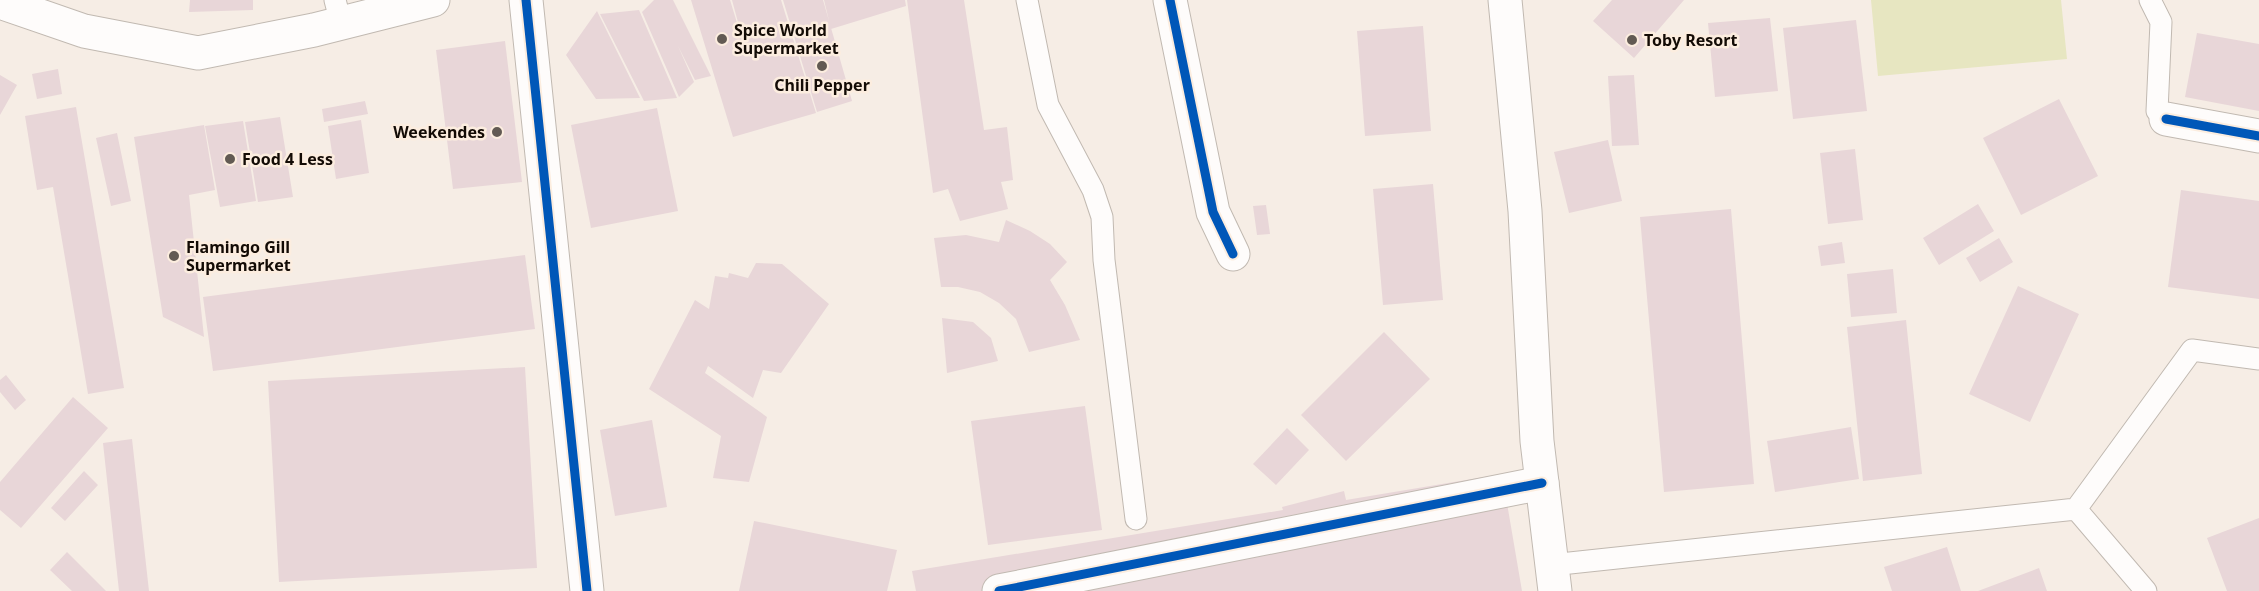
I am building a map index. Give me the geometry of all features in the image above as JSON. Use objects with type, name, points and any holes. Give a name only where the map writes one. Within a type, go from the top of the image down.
[{"type":"street","points":[[526,0],[587,591]]},
{"type":"street","points":[[1170,0],[1213,212],[1233,254]]},
{"type":"street","points":[[1505,0],[1526,211],[1537,441],[1553,578]]},
{"type":"street","points":[[0,2],[84,31],[198,53],[338,12],[414,3]]},
{"type":"street","points":[[2166,119],[2259,136]]},
{"type":"street","points":[[999,591],[1542,483]]},
{"type":"lane","points":[[1027,0],[1048,105],[1093,190],[1102,217],[1104,260],[1136,519]]},
{"type":"lane","points":[[2150,0],[2161,22],[2157,111],[2166,119]]},
{"type":"lane","points":[[1553,578],[2076,509],[2192,350],[2259,359]]},
{"type":"lane","points":[[2076,509],[2146,591]]},
{"type":"green space","points":[[1871,0],[2061,0],[2067,59],[1878,76]]},
{"type":"building","points":[[190,0],[253,0],[253,10],[189,12]]},
{"type":"building","points":[[654,0],[673,0],[711,76],[695,80],[678,46],[694,82],[679,97],[642,12]]},
{"type":"building","points":[[691,0],[730,0],[746,52],[732,0],[781,0],[816,113],[733,137]]},
{"type":"building","name":"Chili Pepper","points":[[783,0],[823,0],[852,101],[817,112]]},
{"type":"building","points":[[824,0],[905,0],[906,6],[831,29]]},
{"type":"building","points":[[907,0],[964,0],[984,130],[1007,127],[1013,180],[1001,182],[1008,209],[960,221],[948,189],[933,193]]},
{"type":"building","name":"Toby Resort","points":[[1612,0],[1684,0],[1634,58],[1593,21]]},
{"type":"building","points":[[639,10],[677,98],[644,101],[600,14]]},
{"type":"building","points":[[597,11],[640,98],[596,99],[566,55]]},
{"type":"building","points":[[1770,18],[1778,91],[1715,97],[1708,23]]},
{"type":"building","points":[[1856,20],[1867,111],[1793,119],[1783,28]]},
{"type":"building","points":[[1423,26],[1431,131],[1365,136],[1357,31]]},
{"type":"building","points":[[2197,33],[2259,44],[2259,111],[2185,97]]},
{"type":"building","name":"Weekendes","points":[[505,41],[522,182],[453,189],[436,50]]},
{"type":"building","points":[[58,69],[62,94],[37,99],[32,74]]},
{"type":"building","points":[[0,75],[17,85],[0,115]]},
{"type":"building","points":[[1634,75],[1639,145],[1612,146],[1608,76]]},
{"type":"building","points":[[2059,99],[2098,176],[2021,215],[1983,138]]},
{"type":"building","points":[[365,101],[368,114],[324,122],[322,109]]},
{"type":"building","points":[[76,107],[124,388],[88,394],[53,187],[37,190],[25,116]]},
{"type":"building","points":[[657,108],[678,211],[591,228],[571,125]]},
{"type":"building","points":[[280,117],[293,197],[258,202],[245,122]]},
{"type":"building","points":[[361,120],[369,173],[336,179],[328,126]]},
{"type":"building","name":"Food 4 Less","points":[[243,121],[256,201],[220,207],[205,126]]},
{"type":"building","name":"Flamingo Gill Supermarket","points":[[204,125],[215,190],[189,195],[204,337],[163,317],[134,137]]},
{"type":"building","points":[[117,133],[131,201],[111,206],[96,138]]},
{"type":"building","points":[[1608,140],[1622,201],[1569,213],[1554,152]]},
{"type":"building","points":[[1855,149],[1863,220],[1828,224],[1820,153]]},
{"type":"building","points":[[1433,184],[1443,300],[1383,305],[1373,189]]},
{"type":"building","points":[[2181,190],[2259,201],[2259,299],[2168,287]]},
{"type":"building","points":[[1978,204],[1994,231],[1939,265],[1923,238]]},
{"type":"building","points":[[1266,205],[1270,234],[1257,235],[1253,206]]},
{"type":"building","points":[[1731,209],[1754,484],[1664,492],[1640,217]]},
{"type":"building","points":[[1006,220],[1030,231],[1050,244],[1067,262],[1050,280],[1065,305],[1080,340],[1029,352],[1016,319],[999,303],[980,292],[958,287],[941,287],[934,238],[966,235],[999,242]]},
{"type":"building","points":[[1999,238],[2013,262],[1980,282],[1966,258]]},
{"type":"building","points":[[1842,242],[1845,263],[1821,266],[1818,246]]},
{"type":"building","points":[[525,255],[535,329],[213,371],[203,297]]},
{"type":"building","points":[[756,263],[782,264],[829,304],[781,373],[763,370],[753,398],[708,366],[705,373],[767,417],[749,482],[713,478],[721,436],[649,389],[695,300],[709,309],[715,276],[728,278],[729,273],[748,278]]},
{"type":"building","points":[[1893,269],[1897,313],[1851,317],[1847,274]]},
{"type":"building","points":[[2018,286],[2079,314],[2030,422],[1969,394]]},
{"type":"building","points":[[942,318],[973,322],[991,338],[998,361],[947,373]]},
{"type":"building","points":[[1906,320],[1922,474],[1863,481],[1847,327]]},
{"type":"building","points":[[1384,332],[1430,379],[1346,461],[1301,415]]},
{"type":"building","points":[[525,367],[537,568],[279,582],[268,381]]},
{"type":"building","points":[[6,375],[26,400],[15,410],[0,392],[0,380]]},
{"type":"building","points":[[73,397],[108,428],[21,528],[0,510],[0,482]]},
{"type":"building","points":[[1085,406],[1102,530],[988,545],[971,421]]},
{"type":"building","points":[[652,420],[667,507],[615,516],[600,430]]},
{"type":"building","points":[[1851,427],[1859,479],[1775,492],[1767,441]]},
{"type":"building","points":[[1287,428],[1309,450],[1276,485],[1253,464]]},
{"type":"building","points":[[132,439],[149,591],[119,591],[103,443]]},
{"type":"building","points":[[84,471],[98,485],[65,521],[51,508]]},
{"type":"building","points":[[1502,474],[1522,591],[916,591],[912,571],[1283,510],[1282,507],[1344,491],[1346,500]]},
{"type":"building","points":[[2259,518],[2259,591],[2227,591],[2207,538]]},
{"type":"building","points":[[754,521],[897,550],[887,591],[739,591]]},
{"type":"building","points":[[1947,547],[1961,591],[1892,591],[1884,567]]},
{"type":"building","points":[[67,552],[106,591],[72,591],[50,570]]},
{"type":"building","points":[[2039,568],[2047,591],[1978,591]]},
{"type":"cycle path","points":[[526,0],[587,591]]},
{"type":"cycle path","points":[[1170,0],[1213,212],[1233,254]]},
{"type":"cycle path","points":[[2166,119],[2259,136]]},
{"type":"cycle path","points":[[999,591],[1542,483]]},
{"type":"place","name":"Spice World Supermarket","points":[[722,39]]},
{"type":"place","name":"Toby Resort","points":[[1632,40]]},
{"type":"place","name":"Chili Pepper","points":[[822,66]]},
{"type":"place","name":"Weekendes","points":[[497,132]]},
{"type":"place","name":"Food 4 Less","points":[[230,159]]},
{"type":"place","name":"Flamingo Gill Supermarket","points":[[174,256]]}]
